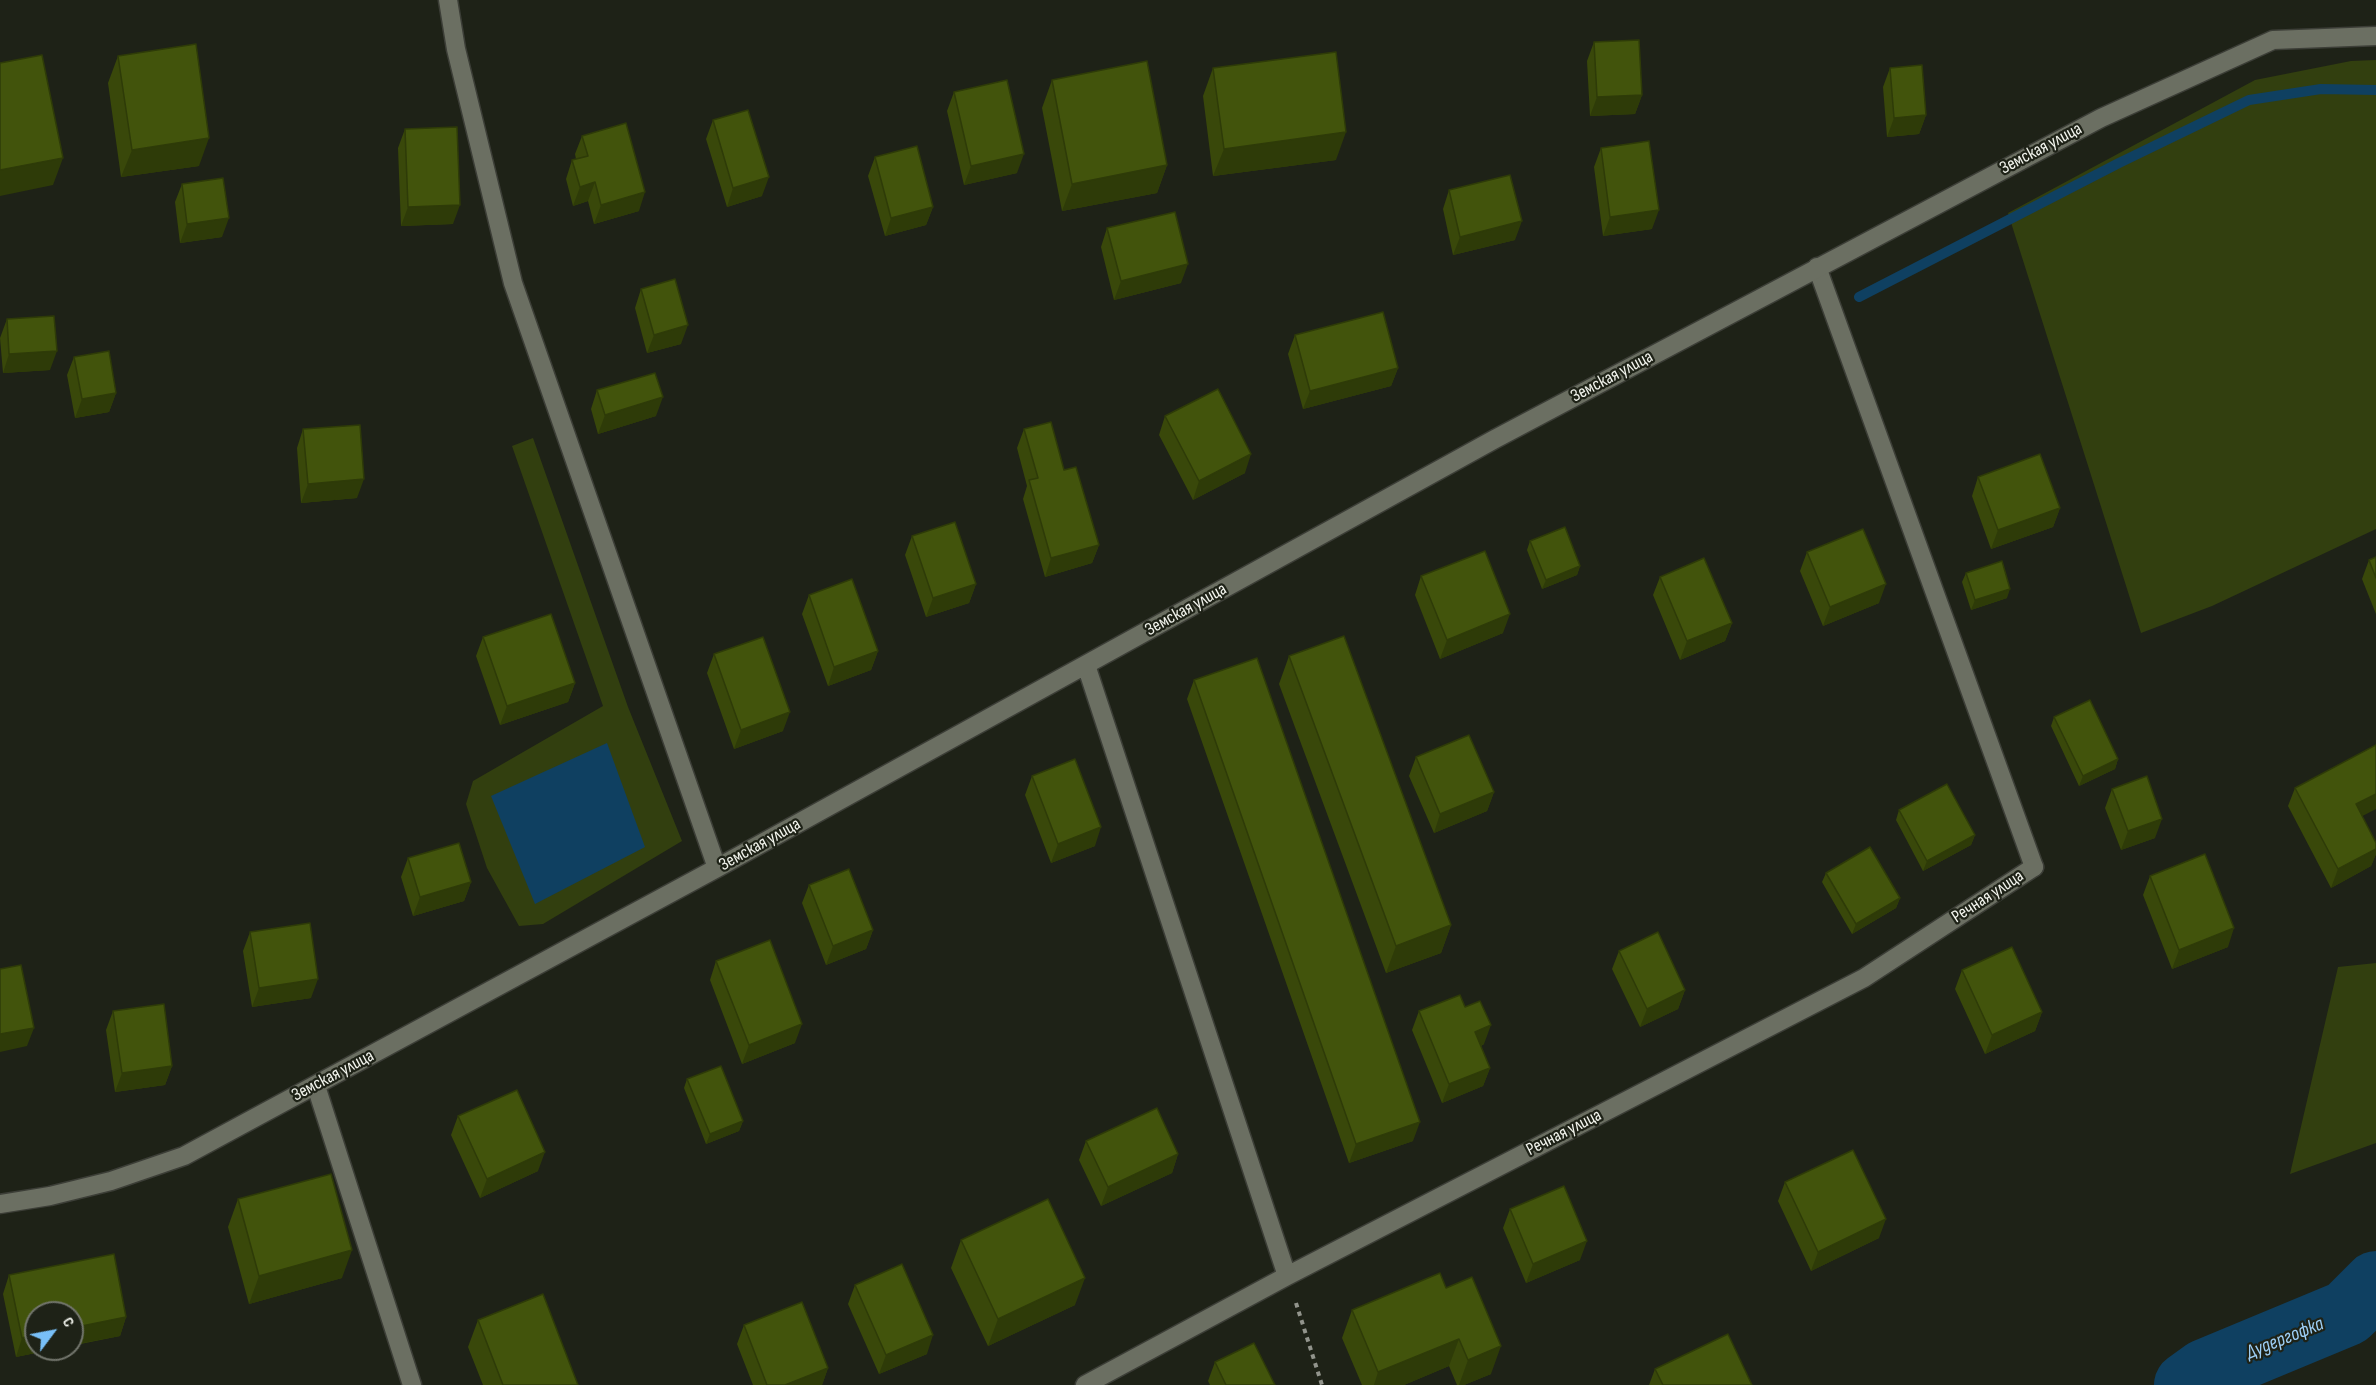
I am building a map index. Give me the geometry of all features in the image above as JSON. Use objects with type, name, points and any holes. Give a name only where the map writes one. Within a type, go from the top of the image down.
[{"type":"street","points":[[448,0],[456,49],[513,283],[717,868]]},
{"type":"street","name":"Земская улица","points":[[0,1204],[50,1196],[111,1181],[184,1156],[717,868],[1495,439],[2101,118],[2273,40],[2376,36]]},
{"type":"street","name":"Речная улица","points":[[1085,1385],[1287,1276],[1864,978],[2034,867],[1817,267]]},
{"type":"street","points":[[1086,665],[1287,1276]]},
{"type":"street","points":[[315,1086],[412,1385]]},
{"type":"path","points":[[1287,1276],[1322,1385]]},
{"type":"green space","points":[[2376,60],[2376,529],[2212,606],[2141,633],[2008,213],[2255,80],[2351,61]]},
{"type":"green space","points":[[533,438],[628,707],[682,841],[543,924],[519,926],[487,868],[466,804],[473,781],[603,706],[512,446]]},
{"type":"green space","points":[[2376,963],[2376,1143],[2290,1174],[2338,967]]},
{"type":"water","points":[[607,743],[645,847],[535,904],[491,796]]},
{"type":"building","points":[[1639,40],[1642,95],[1597,97],[1594,42]]},
{"type":"building","points":[[196,44],[209,138],[132,150],[118,56]]},
{"type":"building","points":[[1336,52],[1346,132],[1224,149],[1213,68]]},
{"type":"building","points":[[42,55],[63,158],[0,170],[0,63]]},
{"type":"building","points":[[1147,61],[1167,165],[1072,184],[1052,80]]},
{"type":"building","points":[[1922,65],[1926,115],[1894,118],[1890,68]]},
{"type":"building","points":[[1007,80],[1024,154],[971,166],[954,92]]},
{"type":"building","points":[[748,110],[769,177],[733,188],[713,120]]},
{"type":"building","points":[[626,123],[645,192],[601,205],[595,182],[580,187],[572,160],[588,156],[582,136]]},
{"type":"building","points":[[457,127],[460,205],[408,207],[405,129]]},
{"type":"building","points":[[1649,141],[1659,210],[1610,217],[1601,148]]},
{"type":"building","points":[[917,146],[933,207],[891,218],[875,157]]},
{"type":"building","points":[[1510,175],[1522,221],[1460,237],[1449,190]]},
{"type":"building","points":[[223,178],[229,218],[187,224],[182,184]]},
{"type":"building","points":[[1175,212],[1188,264],[1121,281],[1107,228]]},
{"type":"building","points":[[675,279],[688,325],[654,335],[641,289]]},
{"type":"building","points":[[1383,312],[1398,368],[1310,391],[1295,335]]},
{"type":"building","points":[[54,316],[57,351],[9,354],[7,319]]},
{"type":"building","points":[[109,351],[116,393],[82,399],[74,357]]},
{"type":"building","points":[[655,373],[663,397],[605,415],[597,390]]},
{"type":"building","points":[[1218,389],[1251,454],[1199,481],[1165,416]]},
{"type":"building","points":[[1051,422],[1064,470],[1076,467],[1099,545],[1051,558],[1029,480],[1038,478],[1024,429]]},
{"type":"building","points":[[360,425],[364,479],[308,484],[303,429]]},
{"type":"building","points":[[2040,454],[2060,508],[1998,530],[1978,477]]},
{"type":"building","points":[[955,522],[976,584],[933,598],[912,536]]},
{"type":"building","points":[[1565,527],[1580,566],[1546,580],[1530,541]]},
{"type":"building","points":[[1863,529],[1886,584],[1830,607],[1807,552]]},
{"type":"building","points":[[1485,551],[1510,614],[1447,640],[1421,576]]},
{"type":"building","points":[[2376,557],[2376,578],[2369,560]]},
{"type":"building","points":[[1704,558],[1732,623],[1687,641],[1660,577]]},
{"type":"building","points":[[2002,561],[2010,589],[1975,600],[1966,573]]},
{"type":"building","points":[[852,579],[878,651],[834,667],[809,595]]},
{"type":"building","points":[[551,614],[575,683],[507,706],[483,637]]},
{"type":"building","points":[[1344,636],[1451,925],[1396,946],[1289,656]]},
{"type":"building","points":[[763,637],[790,712],[741,730],[714,654]]},
{"type":"building","points":[[1257,658],[1420,1122],[1356,1144],[1194,680]]},
{"type":"building","points":[[2090,700],[2118,759],[2083,776],[2054,717]]},
{"type":"building","points":[[1469,735],[1494,792],[1440,814],[1416,757]]},
{"type":"building","points":[[2376,745],[2376,794],[2356,804],[2376,843],[2376,849],[2338,869],[2295,788]]},
{"type":"building","points":[[1075,759],[1101,827],[1058,844],[1032,776]]},
{"type":"building","points":[[2147,776],[2162,819],[2128,831],[2112,789]]},
{"type":"building","points":[[1947,784],[1975,835],[1927,861],[1899,810]]},
{"type":"building","points":[[459,843],[471,882],[420,897],[408,858]]},
{"type":"building","points":[[1870,847],[1900,898],[1856,924],[1826,873]]},
{"type":"building","points":[[2205,854],[2234,928],[2179,950],[2150,876]]},
{"type":"building","points":[[849,869],[873,930],[833,946],[809,885]]},
{"type":"building","points":[[310,923],[318,979],[259,988],[250,932]]},
{"type":"building","points":[[1658,932],[1685,990],[1647,1009],[1619,951]]},
{"type":"building","points":[[770,940],[802,1024],[749,1045],[716,961]]},
{"type":"building","points":[[2012,947],[2042,1012],[1992,1035],[1962,970]]},
{"type":"building","points":[[21,965],[34,1028],[0,1034],[0,969]]},
{"type":"building","points":[[1460,995],[1465,1007],[1480,1001],[1491,1025],[1475,1032],[1490,1068],[1449,1084],[1419,1011]]},
{"type":"building","points":[[164,1004],[172,1066],[122,1073],[113,1011]]},
{"type":"building","points":[[721,1066],[743,1121],[710,1134],[687,1079]]},
{"type":"building","points":[[517,1090],[545,1152],[487,1179],[458,1116]]},
{"type":"building","points":[[1157,1108],[1178,1154],[1108,1187],[1086,1141]]},
{"type":"building","points":[[1853,1150],[1886,1219],[1818,1252],[1785,1182]]},
{"type":"building","points":[[331,1174],[352,1250],[259,1276],[238,1199]]},
{"type":"building","points":[[1564,1186],[1587,1241],[1533,1264],[1510,1209]]},
{"type":"building","points":[[1048,1199],[1085,1278],[998,1319],[961,1240]]},
{"type":"building","points":[[114,1254],[126,1317],[84,1326],[84,1301],[24,1301],[24,1338],[22,1338],[9,1275]]},
{"type":"building","points":[[902,1264],[933,1335],[886,1355],[855,1285]]},
{"type":"building","points":[[1440,1273],[1446,1288],[1472,1277],[1501,1346],[1468,1360],[1459,1339],[1378,1372],[1352,1310]]},
{"type":"building","points":[[543,1294],[578,1385],[503,1385],[478,1320]]},
{"type":"building","points":[[802,1302],[828,1368],[785,1385],[767,1385],[744,1325]]},
{"type":"building","points":[[1728,1334],[1752,1385],[1663,1385],[1655,1369]]},
{"type":"building","points":[[1254,1343],[1275,1385],[1226,1385],[1215,1362]]},
{"type":"waterway","points":[[1859,297],[2119,163],[2249,100],[2321,89],[2376,90]]},
{"type":"waterway","name":"Дудергофка","points":[[2187,1385],[2205,1372],[2347,1313],[2376,1284]]}]
